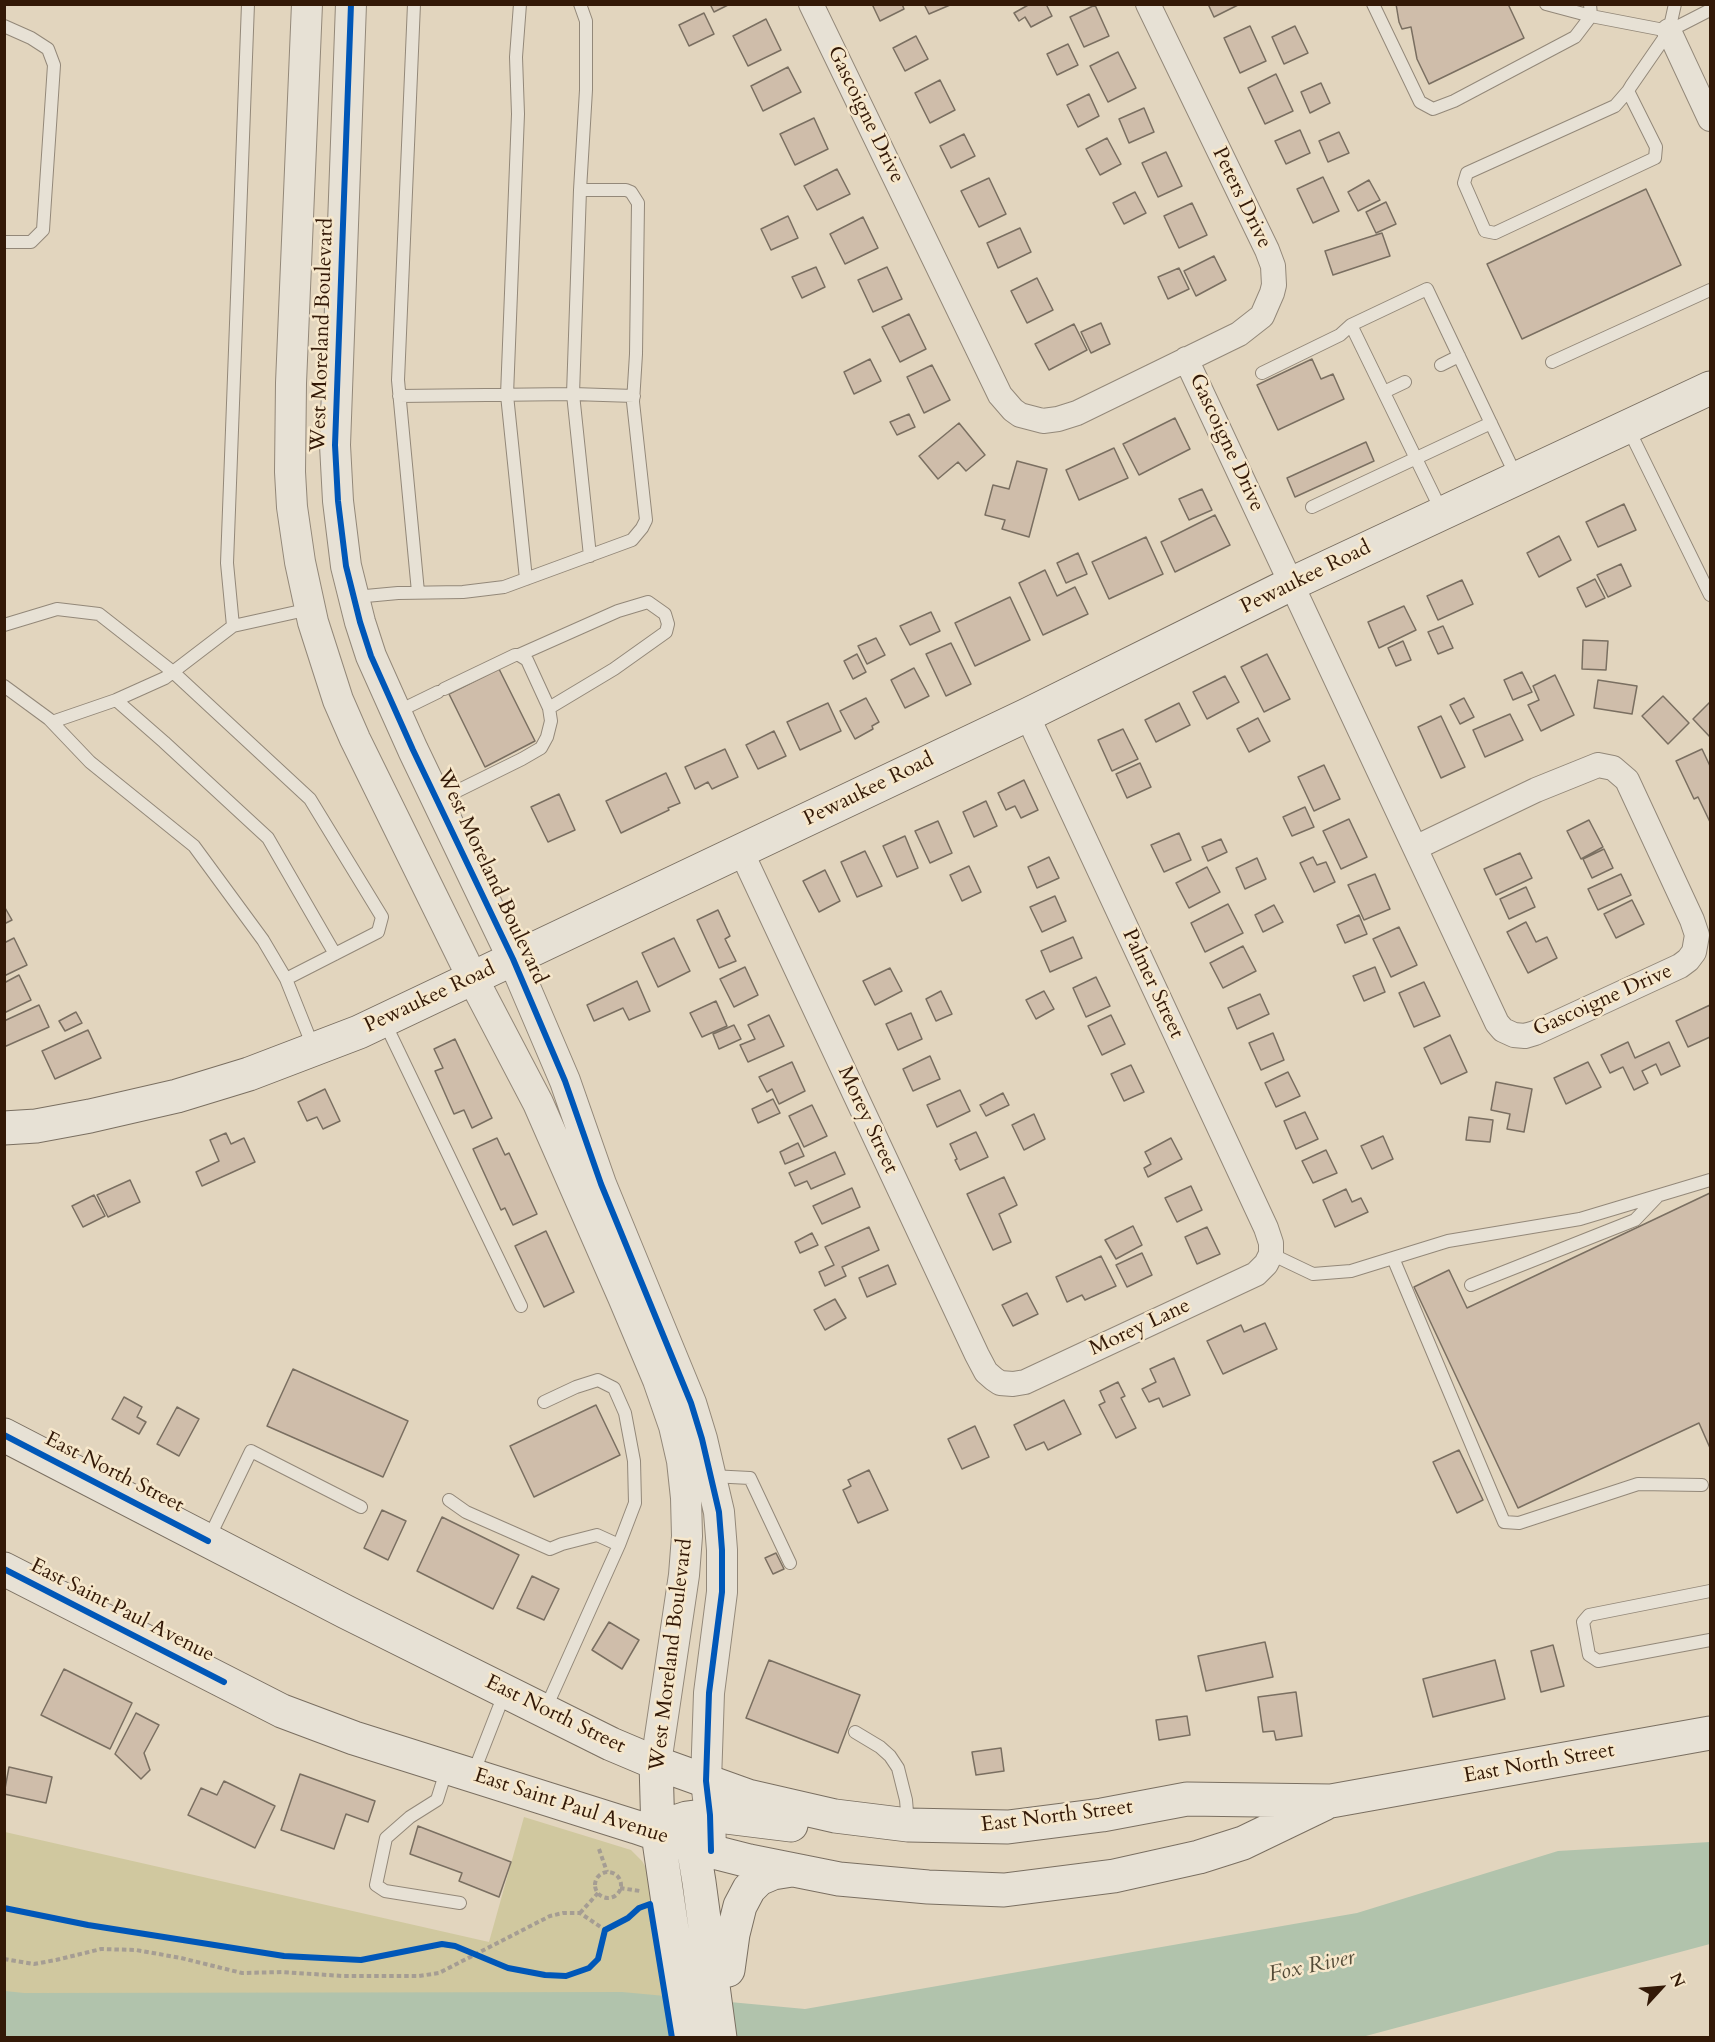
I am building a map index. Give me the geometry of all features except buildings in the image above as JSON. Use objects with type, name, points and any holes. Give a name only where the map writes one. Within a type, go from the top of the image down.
[{"type":"main road","name":"Pewaukee Road","points":[[4,1128],[36,1126],[177,1096],[249,1074],[315,1050],[473,979],[1027,715],[1291,584],[1710,388]]},
{"type":"main road","name":"East North Street","points":[[4,1435],[346,1612],[611,1744],[748,1796],[835,1816],[908,1825],[1008,1827],[1102,1815],[1187,1799],[1331,1801],[1710,1733]]},
{"type":"main road","name":"East Saint Paul Avenue","points":[[4,1569],[282,1711],[354,1738],[658,1834]]},
{"type":"main road","points":[[656,1763],[673,1786],[701,1833],[706,1975],[720,2037]]},
{"type":"main road","name":"West Moreland Boulevard","points":[[656,1763],[658,1834],[669,1915],[706,1975]]},
{"type":"main road","name":"East North Street","points":[[701,1833],[792,1869],[839,1879],[878,1884],[1004,1890],[1114,1876],[1199,1857],[1243,1843],[1331,1801]]},
{"type":"main road","points":[[658,1834],[672,1823],[701,1833],[771,1822],[910,1845],[999,1844],[1063,1820]]},
{"type":"main road","points":[[688,2037],[706,1975],[733,1934],[740,1906],[749,1889],[759,1879],[792,1869]]},
{"type":"main road","points":[[706,1975],[738,2037]]},
{"type":"street","name":"West Moreland Boulevard","points":[[307,4],[291,383],[292,507],[300,562],[310,609],[338,700],[473,979],[538,1103],[628,1308],[658,1380],[674,1426],[682,1461],[687,1536],[684,1575],[656,1763]]},
{"type":"street","name":"West Moreland Boulevard","points":[[351,4],[335,445],[338,501],[346,566],[371,656],[513,959],[565,1081],[601,1184],[691,1403],[711,1476],[722,1550],[722,1592],[709,1693],[706,1781],[701,1833]]},
{"type":"street","name":"Gascoigne Drive","points":[[811,4],[1000,395],[1013,410],[1020,415],[1043,421],[1058,419],[1186,359],[1414,848],[1497,1023],[1503,1030],[1514,1035],[1526,1036],[1535,1033],[1680,966],[1694,952],[1697,935],[1692,920],[1627,780],[1613,768],[1598,765],[1585,769],[1414,848]]},
{"type":"street","name":"Peters Drive","points":[[1148,4],[1267,249],[1273,266],[1272,293],[1258,321],[1239,334],[1186,359]]},
{"type":"street","points":[[1669,31],[1710,119]]},
{"type":"street","points":[[310,609],[354,597]]},
{"type":"street","name":"Palmer Street","points":[[1027,715],[1266,1228],[1271,1244],[1271,1254]]},
{"type":"street","points":[[404,839],[442,811]]},
{"type":"street","name":"Morey Street","points":[[741,851],[977,1355],[986,1372],[1000,1383]]},
{"type":"street","name":"Morey Lane","points":[[1000,1383],[1025,1382],[1256,1274],[1266,1264],[1271,1254]]},
{"type":"lane","points":[[233,626],[227,563],[248,4]]},
{"type":"lane","points":[[414,4],[398,380],[418,592]]},
{"type":"lane","points":[[520,4],[516,57],[518,114],[507,395],[526,579]]},
{"type":"lane","points":[[580,4],[586,21],[586,90],[573,394],[590,556]]},
{"type":"lane","points":[[1373,4],[1420,102],[1433,109],[1454,101],[1575,38],[1590,10]]},
{"type":"lane","points":[[1546,4],[1590,10],[1669,31],[1710,10]]},
{"type":"lane","points":[[1628,91],[1656,147],[1655,158],[1495,233],[1485,231],[1464,183],[1467,173],[1615,105],[1628,91],[1669,31],[1675,4]]},
{"type":"lane","points":[[4,26],[31,38],[48,49],[54,64],[43,230],[31,242],[4,242]]},
{"type":"lane","points":[[354,597],[398,592],[463,592],[504,586],[632,540],[642,528],[646,520],[634,396],[638,202],[631,192],[626,190],[580,190]]},
{"type":"lane","points":[[1262,373],[1340,335],[1351,325],[1427,289],[1517,478]]},
{"type":"lane","points":[[1552,362],[1710,290]]},
{"type":"lane","points":[[1351,325],[1442,513]]},
{"type":"lane","points":[[1441,364],[1459,356]]},
{"type":"lane","points":[[1384,392],[1405,382]]},
{"type":"lane","points":[[399,396],[573,394],[634,396]]},
{"type":"lane","points":[[1312,507],[1491,423]]},
{"type":"lane","points":[[1628,427],[1710,594]]},
{"type":"lane","points":[[396,713],[514,655],[519,655],[618,611],[648,602],[665,614],[668,624],[666,632],[614,669],[549,708]]},
{"type":"lane","points":[[4,625],[57,609],[99,614],[173,672],[310,799],[382,917],[378,932],[286,980]]},
{"type":"lane","points":[[52,722],[117,700],[165,678],[233,626],[310,609]]},
{"type":"lane","points":[[442,811],[541,748],[548,737],[549,708],[527,660],[519,655]]},
{"type":"lane","points":[[4,686],[52,722],[90,762],[194,846],[263,940],[286,980],[315,1050]]},
{"type":"lane","points":[[117,700],[268,838],[335,954]]},
{"type":"lane","points":[[384,1020],[521,1306]]},
{"type":"lane","points":[[1271,1254],[1313,1274],[1351,1271],[1448,1241],[1580,1219],[1710,1180]]},
{"type":"lane","points":[[1471,1285],[1635,1221],[1658,1197]]},
{"type":"lane","points":[[1393,1258],[1504,1522],[1519,1523],[1638,1484],[1702,1485]]},
{"type":"lane","points":[[544,1402],[576,1387],[598,1380],[614,1388],[625,1413],[634,1461],[635,1503],[619,1545],[545,1711]]},
{"type":"lane","points":[[208,1541],[251,1451],[361,1508]]},
{"type":"lane","points":[[711,1476],[750,1478],[790,1563]]},
{"type":"lane","points":[[449,1500],[466,1512],[550,1549],[597,1535],[619,1545]]},
{"type":"lane","points":[[1710,1591],[1589,1615],[1583,1622],[1588,1655],[1598,1661],[1710,1640]]},
{"type":"lane","points":[[460,1903],[385,1892],[376,1885],[386,1838],[410,1817],[436,1800],[460,1771],[505,1691]]},
{"type":"lane","points":[[855,1732],[880,1747],[898,1768],[906,1800],[908,1825]]},
{"type":"path","points":[[600,1849],[607,1872],[618,1877],[620,1888],[618,1893],[610,1898],[598,1893],[595,1886],[597,1878],[607,1872]]},
{"type":"path","points":[[620,1888],[648,1892]]},
{"type":"path","points":[[580,1913],[598,1893]]},
{"type":"path","points":[[4,1959],[34,1964],[101,1949],[136,1950],[242,1972],[419,1976],[439,1973],[550,1916],[580,1913],[605,1930]]},
{"type":"path","points":[[605,1930],[613,1926]]},
{"type":"path","points":[[603,1939],[605,1930]]},
{"type":"path","points":[[466,1950],[487,1959]]},
{"type":"shaded area","points":[[524,1817],[631,1850],[642,1861],[646,1868],[679,2037],[5,2038],[5,1832],[489,1942]]},
{"type":"water","name":"Fox River","points":[[1710,1842],[1710,1944],[1362,2037],[5,2038],[5,1991],[24,1993],[622,1992],[805,2009],[1357,1913],[1558,1851]]},
{"type":"cycle path","points":[[351,4],[335,445],[338,501],[346,566],[371,656],[413,750],[513,959],[565,1081],[601,1184],[691,1403],[702,1439],[719,1512],[722,1550],[722,1592],[709,1693],[706,1781],[711,1851]]},
{"type":"cycle path","points":[[4,1435],[208,1541]]},
{"type":"cycle path","points":[[4,1569],[224,1682]]},
{"type":"cycle path","points":[[4,1908],[88,1925],[284,1956],[361,1960],[442,1944],[455,1946],[508,1968],[545,1975],[566,1976],[589,1968],[598,1959],[605,1930],[628,1918],[639,1908],[650,1904],[672,2038]]}]
